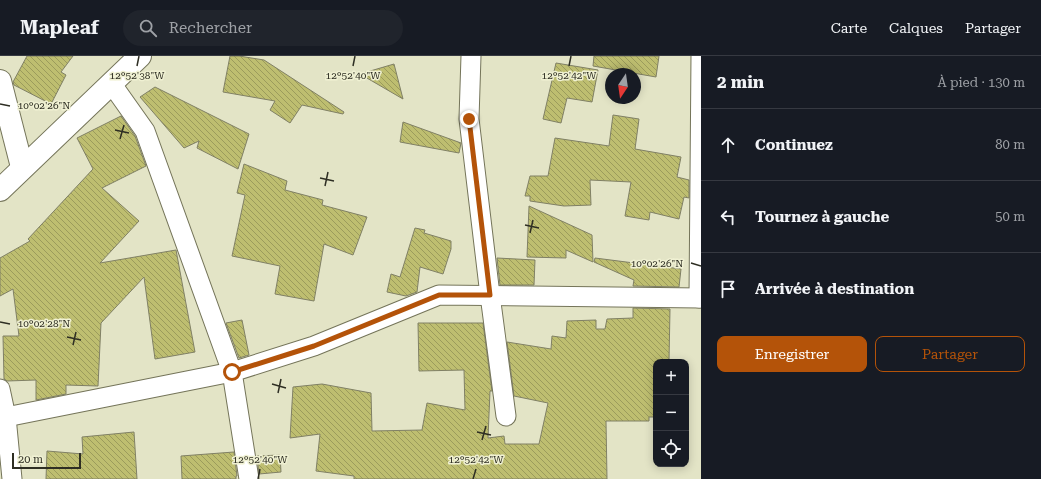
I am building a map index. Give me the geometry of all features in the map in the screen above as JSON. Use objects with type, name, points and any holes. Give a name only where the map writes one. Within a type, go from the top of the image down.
[{"type":"main road","points":[[0,190],[22,167],[140,56]]},
{"type":"main road","points":[[0,81],[22,167]]},
{"type":"street","points":[[471,56],[469,119],[506,416]]},
{"type":"street","points":[[6,417],[232,372],[314,346],[439,295],[700,298],[701,56]]},
{"type":"street","points":[[111,83],[145,131],[232,372],[249,479]]},
{"type":"street","points":[[0,389],[6,417],[12,479]]},
{"type":"building","points":[[27,56],[73,56],[61,72],[66,75],[51,104],[14,85],[13,82]]},
{"type":"building","points":[[230,56],[264,60],[344,112],[343,114],[302,105],[290,123],[270,110],[275,101],[223,92]]},
{"type":"building","points":[[594,56],[659,56],[656,77],[641,74],[641,68],[605,68],[593,66]]},
{"type":"building","points":[[556,63],[598,70],[592,102],[567,98],[561,123],[543,119]]},
{"type":"building","points":[[394,64],[403,99],[360,74]]},
{"type":"building","points":[[155,87],[249,134],[238,169],[197,148],[199,141],[184,148],[140,97]]},
{"type":"building","points":[[613,115],[639,119],[635,149],[681,157],[677,177],[689,180],[689,198],[684,197],[679,219],[650,212],[649,220],[625,216],[631,182],[590,180],[591,205],[564,206],[530,201],[530,196],[525,196],[530,176],[548,176],[555,138],[609,146]]},
{"type":"building","points":[[121,116],[135,136],[146,166],[102,188],[139,221],[100,263],[176,250],[195,352],[155,359],[144,277],[101,323],[98,386],[66,385],[66,394],[36,400],[36,380],[7,381],[4,379],[3,336],[19,336],[13,289],[0,296],[0,258],[30,241],[28,239],[93,169],[77,138]]},
{"type":"building","points":[[403,122],[461,143],[459,153],[400,142]]},
{"type":"building","points":[[244,164],[287,181],[285,190],[323,200],[322,205],[367,217],[353,255],[324,244],[314,301],[275,294],[280,266],[232,256],[245,195],[237,193]]},
{"type":"building","points":[[529,206],[592,235],[593,262],[566,250],[566,258],[527,257]]},
{"type":"building","points":[[415,228],[425,230],[424,233],[451,241],[451,249],[443,274],[420,267],[417,292],[406,296],[387,292],[391,274],[400,277]]},
{"type":"building","points":[[497,258],[535,260],[534,285],[500,285]]},
{"type":"building","points":[[595,258],[681,269],[679,287],[633,286],[634,280],[594,262]]},
{"type":"building","points":[[633,308],[670,309],[669,359],[653,359],[653,417],[649,417],[649,421],[606,421],[607,479],[354,479],[354,476],[316,471],[320,434],[290,438],[293,387],[322,384],[371,393],[372,431],[422,430],[427,403],[465,410],[464,370],[419,371],[418,323],[483,323],[492,391],[490,391],[488,438],[504,436],[505,444],[539,444],[548,403],[514,396],[507,342],[551,349],[552,336],[566,338],[567,321],[596,320],[596,329],[605,329],[607,319],[633,318]]},
{"type":"building","points":[[242,320],[249,355],[239,358],[226,323]]},
{"type":"building","points":[[134,432],[137,479],[46,479],[47,451],[83,454],[82,437]]},
{"type":"building","points":[[234,452],[237,476],[236,479],[182,479],[181,456]]},
{"type":"building","points":[[280,455],[281,472],[259,474],[257,456]]},
{"type":"route","points":[[232,372],[314,346],[439,295],[490,295],[469,119]]}]
